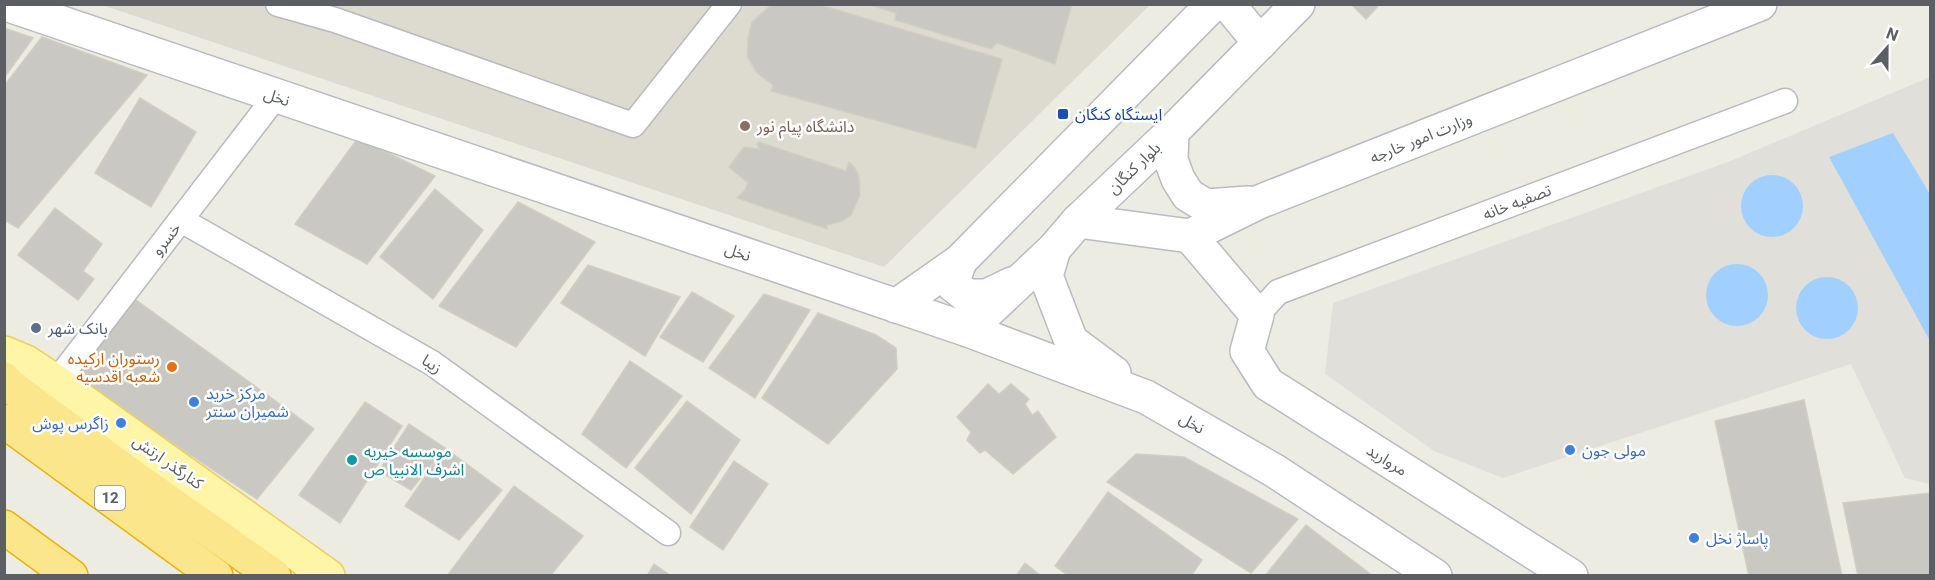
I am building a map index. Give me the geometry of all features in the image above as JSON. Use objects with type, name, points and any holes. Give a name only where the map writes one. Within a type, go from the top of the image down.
[{"type":"highway","points":[[4,379],[10,386],[129,474],[274,576]]},
{"type":"highway","name":"12","points":[[4,421],[216,576]]},
{"type":"highway","points":[[4,527],[71,576]]},
{"type":"main road","name":"نخل","points":[[6,4],[968,330],[1146,397],[1275,471],[1435,576]]},
{"type":"main road","points":[[896,306],[960,261],[1213,4]]},
{"type":"main road","points":[[1228,4],[1260,43]]},
{"type":"main road","name":"بلوار کنگان","points":[[968,330],[1054,249],[1078,221],[1172,132],[1298,4]]},
{"type":"main road","name":"وزارت امور خارجه","points":[[1190,236],[1259,202],[1760,4]]},
{"type":"main road","points":[[1172,132],[1171,160],[1178,179],[1188,195],[1206,206],[1259,202]]},
{"type":"main road","points":[[1078,221],[1190,236],[1257,315]]},
{"type":"main road","points":[[1054,249],[1046,276],[1071,341],[1146,397]]},
{"type":"main road","points":[[960,261],[952,284],[967,296],[987,296],[1020,281]]},
{"type":"main road","name":"مروارید","points":[[1257,315],[1247,351],[1268,384],[1571,576]]},
{"type":"main road","name":"کنارگذر ارتش","points":[[4,353],[26,362],[56,382],[328,576]]},
{"type":"street","points":[[278,4],[335,20],[633,125],[729,4]]},
{"type":"street","name":"خسرو","points":[[56,382],[276,96]]},
{"type":"street","name":"تصفیه خانه","points":[[1257,315],[1278,292],[1785,101]]},
{"type":"street","name":"زیبا","points":[[181,220],[432,363],[668,533]]},
{"type":"shaded area","name":"دانشگاه پیام نور","points":[[102,5],[1150,5],[884,267]]},
{"type":"shaded area","points":[[1930,77],[1930,484],[1905,478],[1851,364],[1503,478],[1434,451],[1325,374],[1333,303],[1728,162]]},
{"type":"water","points":[[1893,133],[1930,194],[1930,341],[1829,157]]},
{"type":"water","points":[[1772,175],[1789,180],[1794,184],[1798,189],[1803,206],[1798,223],[1794,228],[1789,232],[1772,237],[1755,232],[1750,228],[1746,223],[1741,206],[1746,189],[1750,184],[1755,180]]},
{"type":"water","points":[[1737,264],[1759,273],[1768,295],[1759,317],[1737,326],[1715,317],[1706,295],[1715,273]]},
{"type":"water","points":[[1827,277],[1849,286],[1858,308],[1849,330],[1827,339],[1805,330],[1796,308],[1805,286]]},
{"type":"building","points":[[817,4],[1002,59],[976,148],[771,91],[773,85],[757,73],[747,56],[748,38],[752,22],[770,6]]},
{"type":"building","points":[[867,4],[1072,4],[1055,64],[997,43],[991,49],[895,20],[896,13]]},
{"type":"building","points":[[1351,4],[1380,4],[1366,19]]},
{"type":"building","points":[[4,28],[33,38],[4,78]]},
{"type":"building","points":[[42,37],[147,75],[18,228],[4,220],[4,86]]},
{"type":"building","points":[[140,98],[196,132],[151,207],[95,173]]},
{"type":"building","points":[[358,138],[435,176],[367,264],[295,224]]},
{"type":"building","points":[[759,142],[846,171],[849,162],[859,177],[860,195],[851,215],[842,221],[827,225],[827,229],[737,198],[748,183],[729,167],[744,147],[759,149],[757,144]]},
{"type":"building","points":[[435,189],[483,230],[433,299],[380,257]]},
{"type":"building","points":[[518,202],[595,242],[516,347],[439,306]]},
{"type":"building","points":[[55,208],[102,244],[83,271],[94,279],[78,300],[18,255]]},
{"type":"building","points":[[588,265],[680,297],[645,356],[561,303]]},
{"type":"building","points":[[692,292],[734,316],[703,362],[660,337]]},
{"type":"building","points":[[764,294],[810,310],[755,398],[709,368]]},
{"type":"building","name":"مرکز خرید شمیران سنتر","points":[[132,297],[314,429],[257,499],[70,375]]},
{"type":"building","points":[[818,313],[876,335],[896,348],[897,369],[828,444],[762,398]]},
{"type":"building","points":[[630,361],[682,396],[626,468],[582,434]]},
{"type":"building","points":[[988,384],[999,394],[1011,384],[1029,399],[1025,404],[1032,415],[1038,411],[1056,437],[1013,474],[985,450],[980,453],[967,440],[971,432],[957,417]]},
{"type":"building","points":[[1804,400],[1842,576],[1749,576],[1715,421]]},
{"type":"building","points":[[687,401],[740,440],[691,514],[635,468]]},
{"type":"building","name":"موسسه خیریه اشرف الانبیا ص","points":[[365,402],[402,426],[340,523],[299,495]]},
{"type":"building","points":[[409,424],[445,448],[411,490],[379,471]]},
{"type":"building","points":[[445,448],[502,490],[459,540],[405,506]]},
{"type":"building","points":[[1136,454],[1184,457],[1298,519],[1251,573],[1107,482]]},
{"type":"building","points":[[734,461],[768,484],[723,550],[690,527]]},
{"type":"building","points":[[514,486],[583,536],[550,576],[447,576]]},
{"type":"building","points":[[1108,492],[1202,560],[1191,576],[1069,576],[1055,566]]},
{"type":"building","points":[[1930,493],[1930,576],[1858,576],[1843,503]]},
{"type":"building","points":[[1306,525],[1373,576],[1265,576]]},
{"type":"building","points":[[1025,563],[1041,576],[1016,576]]},
{"type":"building","points":[[654,564],[671,576],[647,576]]},
{"type":"place","name":"ایستگاه کنگان","points":[[1063,114]]},
{"type":"place","name":"دانشگاه پیام نور","points":[[745,126]]},
{"type":"place","name":"بانک شهر","points":[[36,328]]},
{"type":"place","name":"رستوران‌ ارکیده شعبه اقدسیه","points":[[172,367]]},
{"type":"place","name":"مرکز خرید شمیران سنتر","points":[[194,402]]},
{"type":"place","name":"زاگرس پوش","points":[[121,423]]},
{"type":"place","name":"مولی جون","points":[[1570,450]]},
{"type":"place","name":"موسسه خیریه اشرف الانبیا ص","points":[[352,460]]},
{"type":"place","name":"پاساژ نخل","points":[[1694,538]]}]
